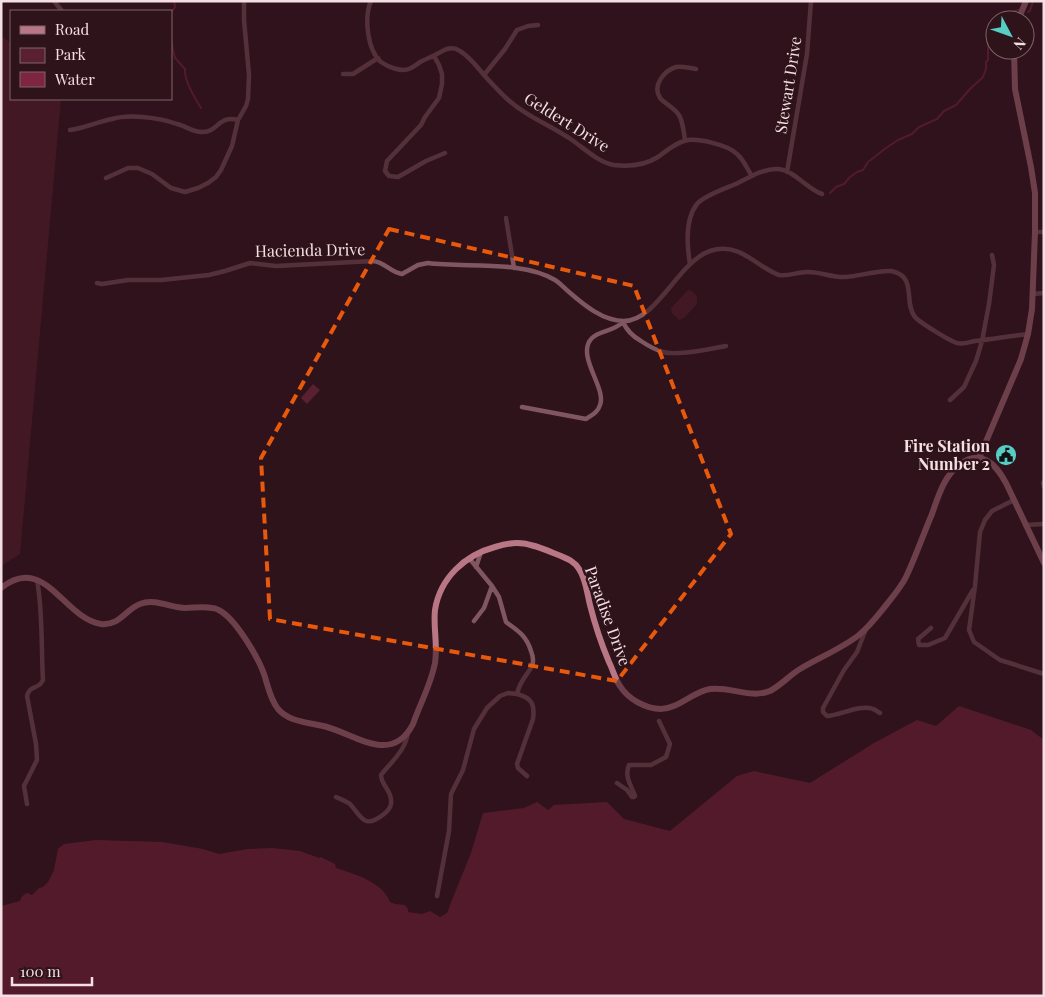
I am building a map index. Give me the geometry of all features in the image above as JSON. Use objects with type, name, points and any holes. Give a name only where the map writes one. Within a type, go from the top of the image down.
[{"type":"street","points":[[106,178],[125,169],[134,168],[149,172],[171,188],[185,192],[208,184],[216,177],[233,142],[238,120],[246,106],[248,95],[249,75],[243,13],[244,1]]},
{"type":"street","points":[[343,74],[353,74],[378,58],[369,38],[367,26],[371,1]]},
{"type":"street","name":"Stewart Drive","points":[[787,172],[807,54],[811,1]]},
{"type":"street","points":[[484,75],[505,49],[517,30],[538,25]]},
{"type":"street","name":"Geldert Drive","points":[[378,58],[389,67],[398,70],[408,70],[443,50],[451,48],[459,50],[472,60],[484,75],[520,110],[572,139],[596,157],[612,164],[636,166],[656,158],[672,146],[685,140]]},
{"type":"street","points":[[434,56],[442,74],[439,98],[421,125],[388,161],[384,171],[389,176],[398,177],[426,161],[445,153]]},
{"type":"street","points":[[1014,60],[1015,89],[1034,184],[1035,232],[1032,309],[1028,334],[1019,365],[979,458],[991,463],[999,471],[1044,563]]},
{"type":"street","points":[[696,69],[678,66],[670,70],[658,82],[660,97],[680,116],[685,140],[705,141],[734,151],[744,162],[752,176]]},
{"type":"street","points":[[70,130],[117,118],[136,116],[164,120],[197,132],[210,131],[225,120],[238,120]]},
{"type":"street","points":[[690,264],[687,246],[690,220],[698,204],[705,198],[771,169],[787,172],[812,190],[822,194]]},
{"type":"street","points":[[506,218],[514,268]]},
{"type":"street","points":[[1035,232],[1044,232]]},
{"type":"street","points":[[522,407],[586,419],[595,413],[601,404],[600,394],[588,361],[587,348],[591,338],[623,322],[630,321],[649,310],[690,264],[711,251],[726,249],[742,252],[768,270],[785,275],[808,272],[838,278],[885,271],[894,272],[906,280],[914,317],[957,344],[1028,334]]},
{"type":"street","points":[[950,400],[964,387],[976,361],[989,304],[994,265],[992,256]]},
{"type":"street","name":"Hacienda Drive","points":[[98,283],[128,280],[161,280],[208,275],[250,263],[276,266],[374,261],[380,262],[394,272],[402,274],[418,265],[428,264],[514,268],[533,270],[555,280],[592,311],[607,318],[623,322]]},
{"type":"street","points":[[1033,294],[1044,293]]},
{"type":"street","points":[[623,322],[627,331],[634,337],[663,352],[676,353],[726,346]]},
{"type":"street","name":"Paradise Drive","points":[[408,733],[434,665],[436,649],[435,616],[443,586],[456,568],[481,552],[520,543],[561,556],[577,565],[583,579],[599,638],[619,686],[632,699],[652,708],[664,709],[709,689],[752,693],[769,691],[798,670],[849,642],[867,628],[902,586],[948,476],[961,463],[969,459],[979,458]]},
{"type":"street","points":[[1044,481],[1044,487]]},
{"type":"street","points":[[1014,500],[992,511],[985,520],[980,532],[969,630],[974,642],[1000,660],[1044,674]]},
{"type":"street","points":[[1025,525],[1044,524]]},
{"type":"street","points":[[476,567],[481,552]]},
{"type":"street","points":[[469,558],[499,596],[506,622],[524,635],[529,644],[534,660],[522,680],[517,694]]},
{"type":"street","points":[[1,588],[20,579],[37,580],[48,585],[84,617],[102,624],[118,621],[135,606],[148,602],[180,608],[215,608],[230,619],[251,648],[260,666],[273,702],[285,716],[297,721],[331,728],[373,744],[393,743],[408,733]]},
{"type":"street","points":[[27,804],[24,786],[37,760],[27,696],[28,691],[44,680],[37,580]]},
{"type":"street","points":[[474,621],[484,608],[492,586]]},
{"type":"street","points":[[931,628],[918,638],[920,645],[928,645],[945,638],[975,586]]},
{"type":"street","points":[[867,628],[857,652],[844,670],[823,708],[823,712],[827,716],[831,716],[848,710],[872,708],[880,714]]},
{"type":"street","points":[[437,896],[449,831],[451,794],[463,770],[474,729],[487,708],[500,696],[508,693],[529,698],[534,712],[517,764],[521,772],[527,776]]},
{"type":"street","points":[[617,783],[627,790],[632,797],[635,797],[626,772],[629,765],[651,765],[666,758],[670,744],[659,721]]},
{"type":"street","points":[[336,797],[349,804],[359,817],[365,821],[384,814],[390,807],[391,798],[380,775],[401,752],[407,741],[408,733]]},
{"type":"highlighted area","points":[[389,229],[634,286],[731,534],[617,681],[270,619],[261,458]]},
{"type":"green space","points":[[1,36],[10,42],[10,100],[61,100],[20,554],[1,566]]},
{"type":"green space","points":[[688,290],[697,296],[697,304],[684,318],[679,320],[672,313],[671,308]]},
{"type":"green space","points":[[313,384],[320,390],[307,404],[301,398]]},
{"type":"water","points":[[959,706],[1031,730],[1044,740],[1044,996],[1,996],[1,906],[20,901],[27,893],[32,895],[39,888],[43,887],[54,870],[58,849],[64,844],[96,840],[162,842],[203,849],[219,854],[248,849],[272,848],[300,851],[319,858],[321,857],[335,864],[336,868],[375,884],[390,902],[405,905],[408,912],[422,914],[430,911],[440,917],[447,913],[471,853],[483,813],[524,808],[537,802],[548,810],[554,805],[607,802],[624,819],[670,831],[737,776],[754,771],[810,783],[874,743],[917,720],[936,726]]},
{"type":"waterway","points":[[172,12],[175,7],[174,1]]},
{"type":"waterway","points":[[1030,10],[1033,1]]},
{"type":"waterway","points":[[172,43],[175,58],[185,69],[188,84],[201,108]]},
{"type":"waterway","points":[[830,193],[857,172],[863,170],[868,162],[886,148],[912,134],[919,127],[937,119],[944,111],[956,105],[983,77],[988,60]]},
{"type":"place","name":"Fire Station Number 2","points":[[1006,455]]}]
